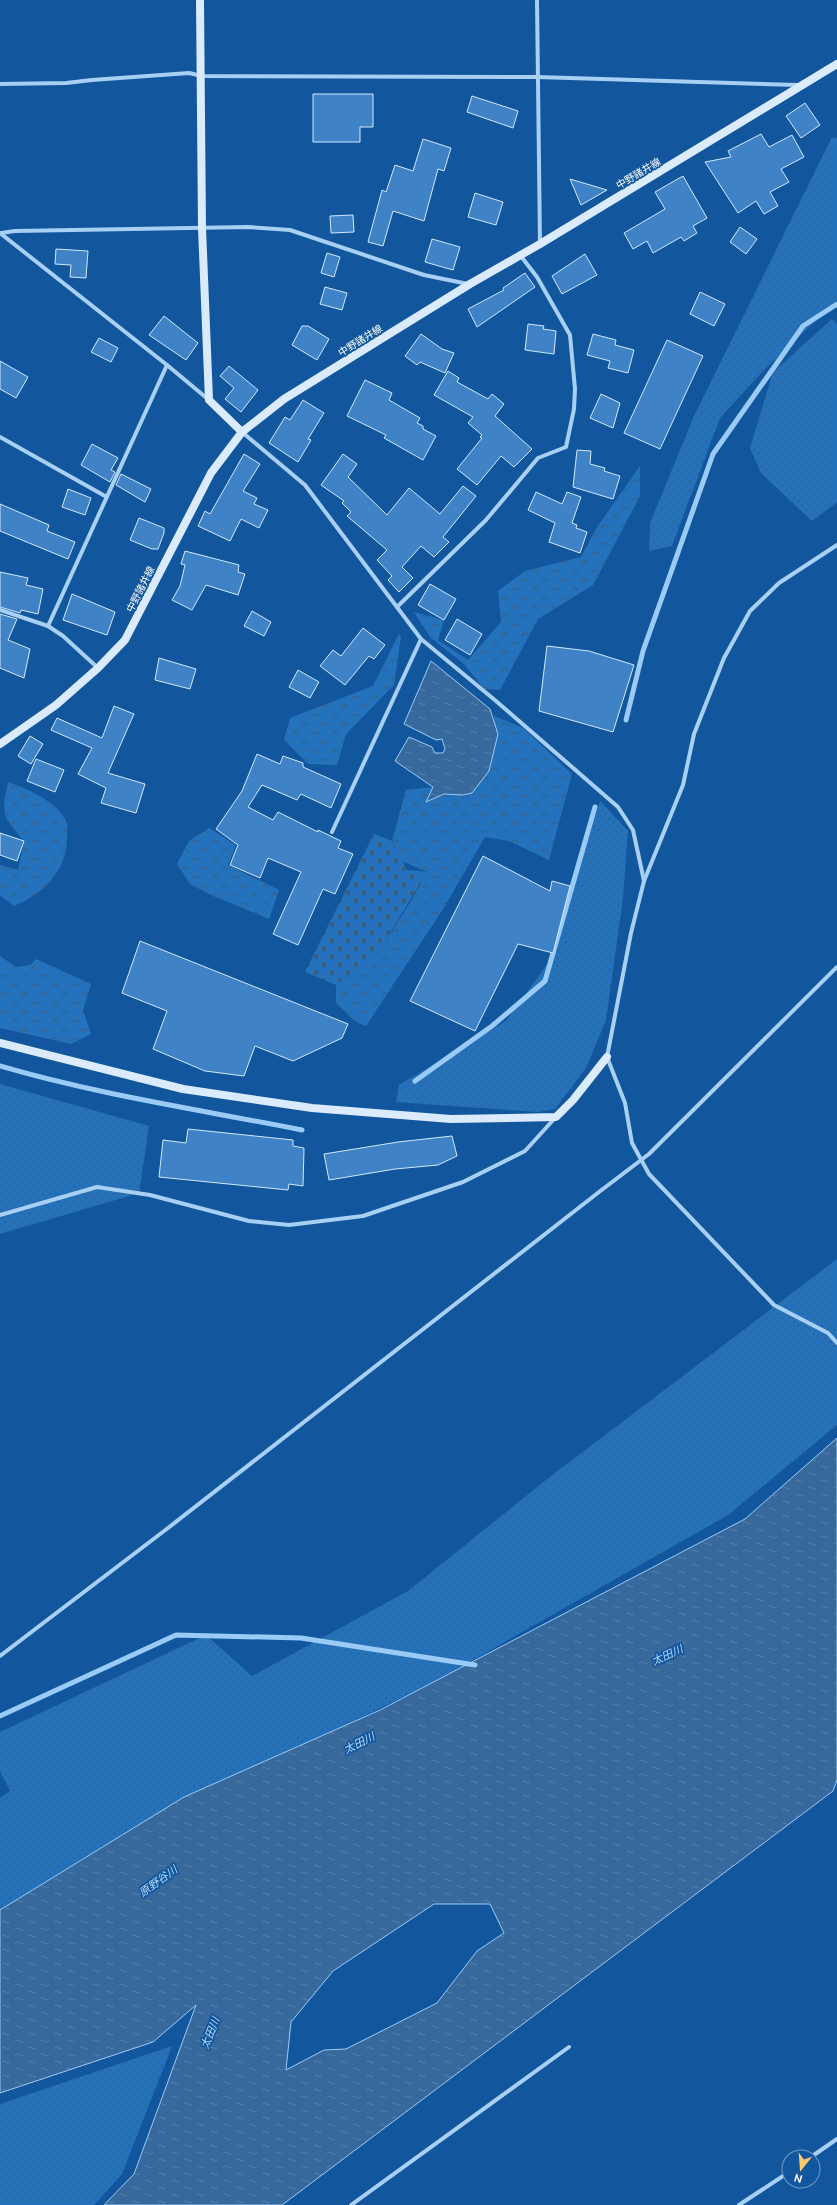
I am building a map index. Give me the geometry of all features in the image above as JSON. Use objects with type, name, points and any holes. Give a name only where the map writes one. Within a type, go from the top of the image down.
[{"type":"main road","points":[[200,0],[202,76],[202,228],[209,400],[242,432]]},
{"type":"main road","name":"中野諸井線","points":[[0,744],[56,705],[98,668],[125,640],[208,480],[242,432],[284,399],[470,284],[540,244],[837,64]]},
{"type":"main road","points":[[0,1043],[183,1089],[312,1108],[451,1119],[556,1117],[573,1100],[607,1058]]},
{"type":"street","points":[[536,0],[540,244]]},
{"type":"street","points":[[0,84],[66,83],[189,73],[202,76],[537,77],[801,85]]},
{"type":"street","points":[[0,233],[23,231],[248,227],[290,230],[424,275],[470,284]]},
{"type":"street","points":[[0,233],[209,400]]},
{"type":"street","points":[[397,607],[486,520],[538,458],[566,447],[574,409],[575,389],[570,335],[537,277],[520,255]]},
{"type":"street","points":[[48,626],[167,365]]},
{"type":"street","points":[[242,432],[305,485],[421,639],[496,701],[618,807],[633,830],[644,881]]},
{"type":"street","points":[[0,437],[106,496]]},
{"type":"street","points":[[837,545],[779,583],[750,611],[724,658],[694,734],[683,785],[644,881],[631,933],[607,1058],[625,1103],[632,1143],[649,1174],[674,1202],[774,1305],[828,1333],[837,1343]]},
{"type":"street","points":[[0,610],[48,626],[63,636],[98,668]]},
{"type":"street","points":[[332,832],[421,639]]},
{"type":"street","points":[[0,1656],[168,1528],[599,1192],[641,1161],[837,967]]},
{"type":"street","points":[[0,1215],[97,1187],[150,1195],[249,1220],[289,1224],[363,1216],[463,1182],[525,1151],[556,1117]]},
{"type":"street","points":[[351,2205],[569,2047]]},
{"type":"street","points":[[821,2150],[837,2139]]},
{"type":"street","points":[[739,2205],[781,2177]]},
{"type":"green space","points":[[832,137],[837,138],[837,300],[763,371],[720,418],[672,546],[649,551],[650,523],[694,416]]},
{"type":"green space","points":[[832,319],[837,324],[837,502],[812,521],[761,473],[750,448],[773,372]]},
{"type":"green space","points":[[640,466],[640,496],[593,585],[538,619],[500,690],[484,689],[464,664],[430,637],[414,612],[444,620],[438,640],[468,660],[501,622],[498,591],[525,571],[581,557],[597,527]]},
{"type":"green space","points":[[399,634],[401,637],[394,685],[346,734],[337,765],[308,764],[284,740],[290,718],[373,686]]},
{"type":"green space","points":[[494,716],[523,728],[572,774],[549,860],[509,841],[485,837],[443,909],[366,1026],[356,1022],[336,1003],[336,985],[379,951],[411,901],[427,872],[402,861],[392,841],[406,790],[461,784],[490,737]]},
{"type":"green space","points":[[8,782],[42,797],[57,809],[67,823],[66,850],[58,871],[44,888],[25,901],[14,906],[0,895],[0,865],[18,870],[24,841],[11,826],[5,814],[4,801]]},
{"type":"green space","points":[[600,801],[628,831],[623,898],[606,1020],[586,1068],[555,1109],[538,1112],[396,1102],[399,1085],[506,1021],[553,956]]},
{"type":"green space","points":[[209,828],[236,845],[228,865],[279,890],[269,919],[211,895],[190,884],[177,864],[189,841]]},
{"type":"green space","points":[[374,834],[392,841],[407,870],[427,872],[379,951],[336,985],[305,972]]},
{"type":"green space","points":[[0,956],[16,967],[31,965],[36,959],[91,984],[83,1010],[91,1034],[71,1044],[0,1028]]},
{"type":"green space","points":[[0,1084],[149,1126],[139,1193],[0,1234]]},
{"type":"green space","points":[[837,1259],[837,1425],[728,1515],[436,1681],[138,1825],[0,1910],[0,1798],[10,1791],[0,1771],[0,1732],[206,1635],[252,1676],[408,1591],[551,1476]]},
{"type":"green space","points":[[172,2046],[122,2174],[94,2205],[0,2205],[0,2104]]},
{"type":"water","points":[[431,661],[490,709],[498,734],[489,771],[472,793],[463,795],[444,794],[426,802],[433,787],[395,761],[409,737],[432,747],[435,753],[443,753],[445,749],[442,739],[436,740],[404,724]]},
{"type":"water","points":[[837,1438],[837,1780],[833,1791],[282,2205],[104,2205],[134,2174],[196,2005],[153,2042],[0,2093],[0,1910],[184,1797],[380,1710],[745,1519]],"holes":[[[434,1904],[490,1904],[504,1933],[477,1951],[437,2003],[346,2049],[324,2050],[286,2070],[291,2022],[333,1971]]]},
{"type":"building","points":[[313,94],[373,94],[373,127],[360,127],[360,142],[313,142]]},
{"type":"building","points":[[472,96],[518,111],[513,128],[467,112]]},
{"type":"building","points":[[805,103],[820,125],[801,138],[786,116]]},
{"type":"building","points":[[761,134],[769,147],[792,135],[804,157],[781,169],[789,182],[770,192],[778,206],[764,214],[756,201],[738,213],[705,162],[731,157],[728,151]]},
{"type":"building","points":[[423,139],[451,148],[444,171],[438,169],[424,221],[393,211],[383,246],[368,242],[382,190],[386,192],[395,165],[413,171]]},
{"type":"building","points":[[683,176],[707,218],[693,226],[697,233],[684,241],[681,237],[653,253],[647,241],[633,249],[624,233],[665,209],[655,192]]},
{"type":"building","points":[[570,179],[607,190],[581,205]]},
{"type":"building","points":[[475,193],[503,202],[496,225],[468,217]]},
{"type":"building","points":[[353,215],[354,232],[331,233],[330,216]]},
{"type":"building","points":[[740,227],[757,239],[746,254],[730,242]]},
{"type":"building","points":[[432,239],[460,247],[453,270],[425,262]]},
{"type":"building","points":[[56,249],[88,251],[86,278],[70,277],[71,265],[55,264]]},
{"type":"building","points":[[327,253],[340,257],[334,277],[321,273]]},
{"type":"building","points":[[585,254],[597,275],[562,294],[552,276]]},
{"type":"building","points":[[525,273],[535,287],[477,327],[468,309],[504,290],[503,288]]},
{"type":"building","points":[[325,287],[347,293],[342,310],[320,304]]},
{"type":"building","points":[[700,292],[725,304],[714,326],[690,314]]},
{"type":"building","points":[[164,316],[198,343],[186,360],[149,335]]},
{"type":"building","points":[[528,324],[544,326],[543,329],[556,331],[554,354],[525,350]]},
{"type":"building","points":[[302,326],[308,326],[329,339],[317,360],[292,345]]},
{"type":"building","points":[[421,334],[442,349],[454,353],[445,373],[420,362],[417,365],[405,356]]},
{"type":"building","points":[[593,334],[616,340],[615,345],[634,350],[628,373],[608,368],[610,361],[587,355]]},
{"type":"building","points":[[99,338],[118,348],[111,362],[91,352]]},
{"type":"building","points":[[667,340],[703,356],[660,449],[624,433]]},
{"type":"building","points":[[0,361],[28,377],[16,398],[0,389]]},
{"type":"building","points":[[229,366],[258,390],[241,412],[225,399],[234,388],[220,376]]},
{"type":"building","points":[[448,371],[459,378],[457,382],[488,399],[492,394],[504,404],[495,416],[532,449],[514,467],[501,456],[477,485],[457,469],[482,438],[480,437],[482,435],[468,423],[473,417],[434,395]]},
{"type":"building","points":[[365,380],[392,393],[389,400],[420,418],[417,423],[423,426],[423,429],[436,436],[423,460],[384,438],[386,435],[347,416]]},
{"type":"building","points":[[601,394],[620,403],[613,428],[590,418]]},
{"type":"building","points":[[303,400],[324,413],[308,439],[311,440],[298,462],[269,443],[285,417],[290,420]]},
{"type":"building","points":[[92,444],[118,458],[111,470],[115,472],[110,482],[81,465]]},
{"type":"building","points":[[577,450],[591,451],[590,464],[605,468],[604,471],[620,476],[613,499],[573,487]]},
{"type":"building","points":[[244,454],[260,464],[243,491],[257,498],[254,504],[268,510],[259,528],[241,519],[230,541],[198,526],[205,511],[210,514]]},
{"type":"building","points":[[343,454],[357,464],[348,477],[387,515],[409,488],[440,514],[463,486],[476,496],[443,537],[449,542],[434,557],[421,546],[402,567],[413,578],[399,592],[388,580],[392,576],[377,560],[387,550],[347,516],[351,512],[342,503],[344,501],[321,485]]},
{"type":"building","points":[[121,474],[151,489],[145,502],[116,485]]},
{"type":"building","points":[[68,489],[91,498],[85,515],[62,507]]},
{"type":"building","points":[[536,492],[562,504],[567,492],[581,497],[572,523],[577,525],[576,528],[587,532],[580,553],[549,542],[555,523],[528,510]]},
{"type":"building","points":[[0,504],[49,525],[47,531],[75,542],[68,559],[0,531]]},
{"type":"building","points":[[139,518],[164,528],[164,533],[158,549],[152,549],[130,540]]},
{"type":"building","points":[[185,551],[239,565],[238,572],[245,574],[238,595],[206,585],[192,610],[172,600],[180,586],[185,565],[181,564]]},
{"type":"building","points":[[0,572],[28,578],[26,585],[43,589],[38,614],[21,610],[20,613],[0,607]]},
{"type":"building","points":[[430,584],[456,599],[444,620],[418,605]]},
{"type":"building","points":[[72,594],[115,612],[107,635],[63,620]]},
{"type":"building","points":[[252,611],[271,622],[264,636],[244,626]]},
{"type":"building","points":[[0,614],[17,619],[8,640],[30,649],[24,678],[0,668]]},
{"type":"building","points":[[457,619],[482,634],[470,655],[445,640]]},
{"type":"building","points":[[363,628],[385,645],[374,659],[369,656],[345,685],[320,666],[333,650],[341,656]]},
{"type":"building","points":[[547,646],[589,651],[634,665],[613,732],[539,711]]},
{"type":"building","points":[[159,658],[196,669],[190,689],[155,680]]},
{"type":"building","points":[[298,670],[319,682],[310,698],[289,687]]},
{"type":"building","points":[[114,706],[134,714],[108,773],[145,784],[136,813],[101,803],[106,788],[78,774],[92,748],[51,730],[57,718],[102,738]]},
{"type":"building","points":[[30,736],[43,744],[31,764],[18,756]]},
{"type":"building","points":[[257,754],[280,764],[283,756],[303,763],[303,767],[341,784],[331,808],[301,794],[297,800],[262,785],[248,807],[273,820],[278,812],[318,832],[318,830],[341,841],[338,848],[353,854],[335,894],[323,889],[298,945],[273,934],[301,872],[268,858],[260,878],[230,865],[238,845],[216,829],[242,791]]},
{"type":"building","points":[[36,759],[64,770],[55,792],[27,781]]},
{"type":"building","points":[[0,833],[24,841],[17,861],[0,855]]},
{"type":"building","points":[[483,856],[550,891],[552,881],[570,886],[553,953],[518,944],[475,1031],[410,1001]]},
{"type":"building","points":[[140,941],[348,1024],[342,1038],[293,1061],[255,1046],[244,1076],[205,1071],[153,1049],[167,1011],[122,993]]},
{"type":"building","points":[[188,1129],[293,1140],[293,1146],[304,1148],[303,1186],[289,1184],[288,1190],[159,1177],[163,1140],[186,1143]]},
{"type":"building","points":[[452,1136],[457,1156],[438,1165],[395,1169],[329,1180],[324,1154],[398,1142]]},
{"type":"waterway","points":[[626,720],[643,651],[713,454],[803,326],[837,304]]},
{"type":"waterway","points":[[415,1081],[492,1026],[545,981],[595,807]]},
{"type":"waterway","points":[[0,1066],[112,1094],[302,1130]]},
{"type":"waterway","points":[[0,1716],[176,1635],[301,1638],[475,1665]]},
{"type":"water label","name":"太田川","points":[[667,1655]]},
{"type":"water label","name":"太田川","points":[[359,1743]]},
{"type":"water label","name":"原野谷川","points":[[158,1881]]},
{"type":"water label","name":"太田川","points":[[210,2033]]}]
